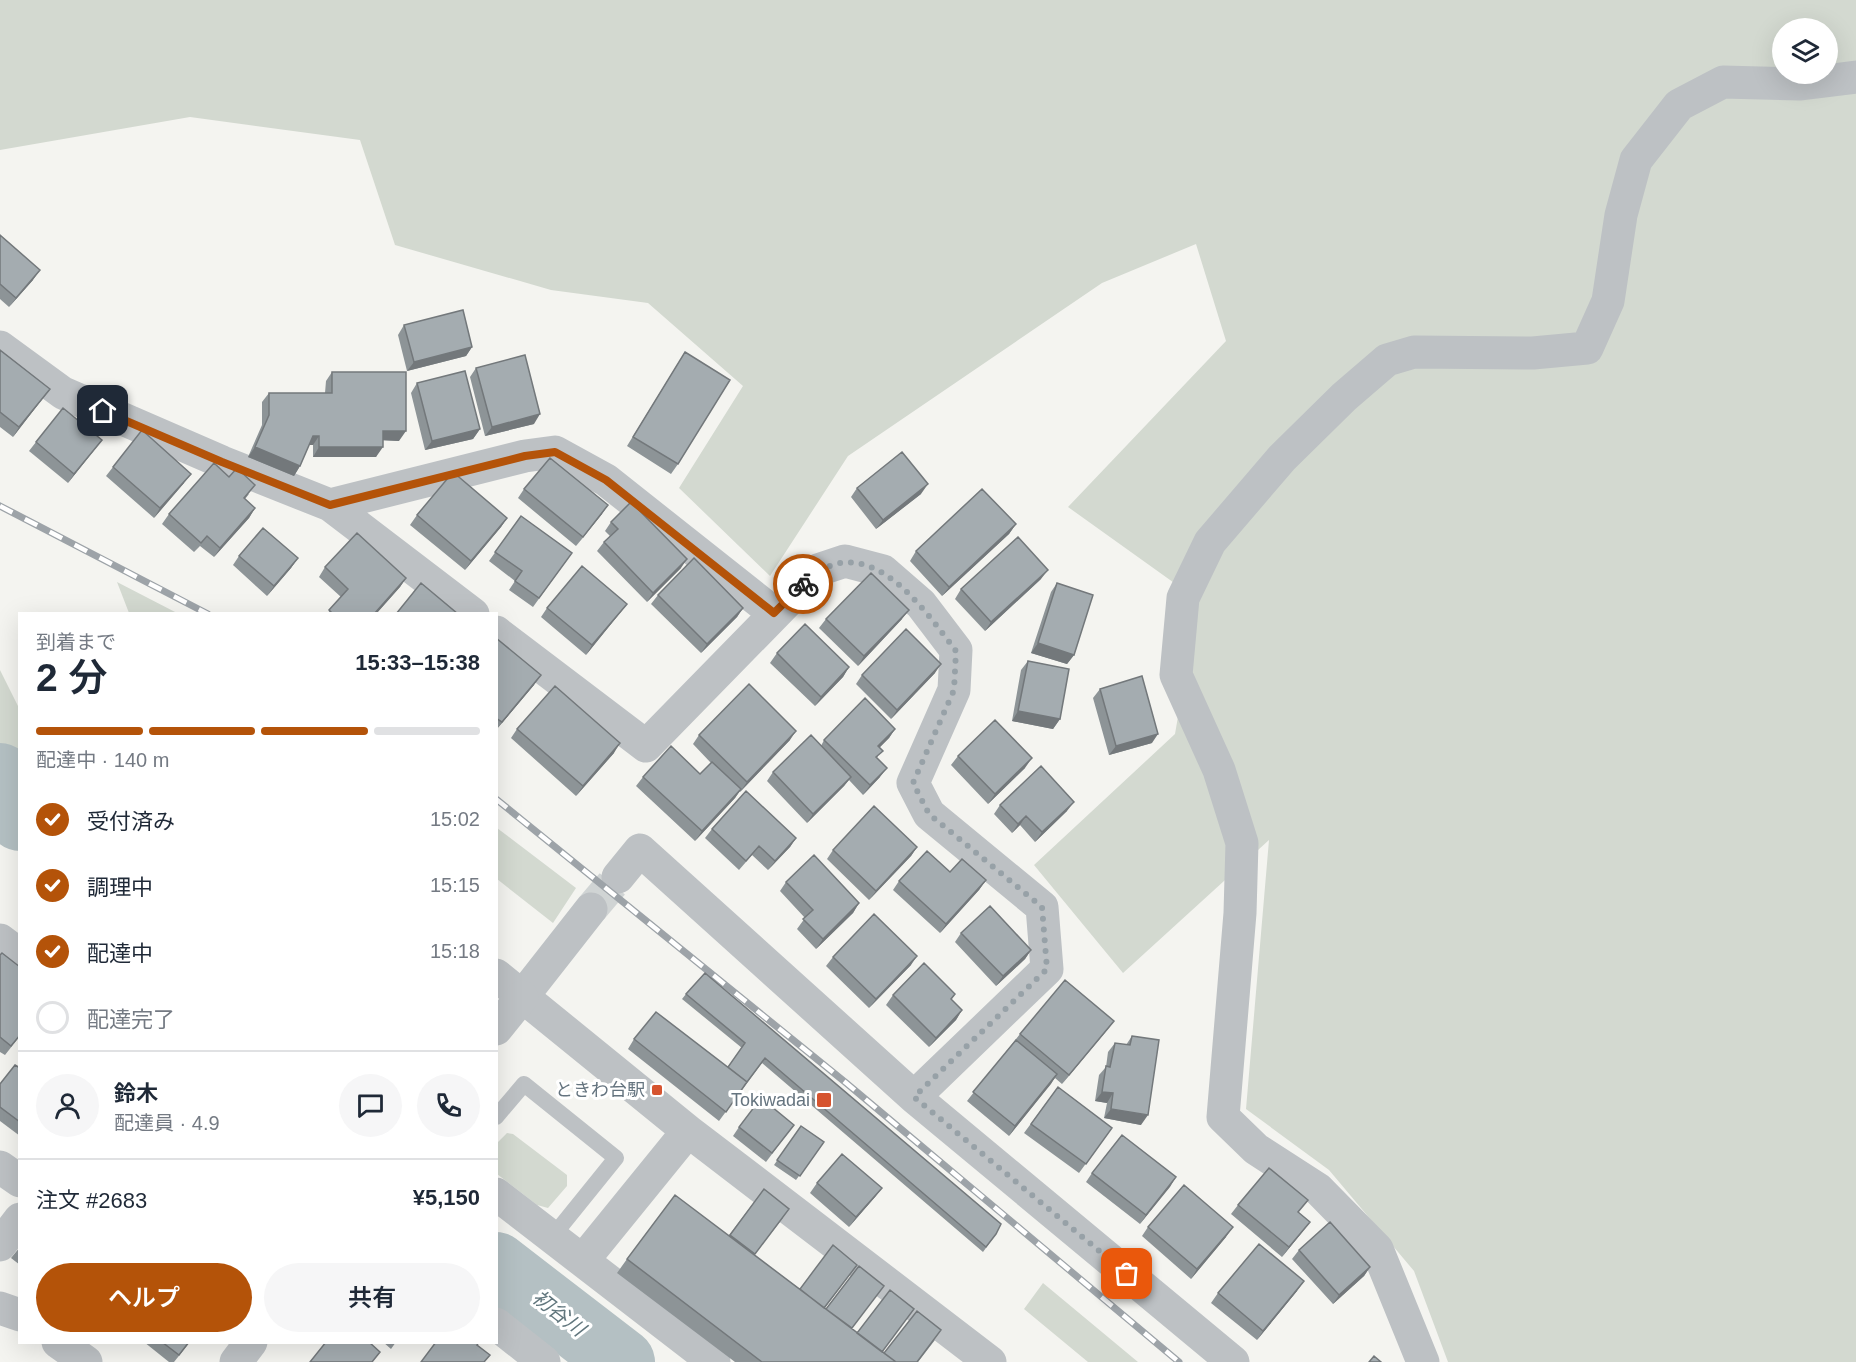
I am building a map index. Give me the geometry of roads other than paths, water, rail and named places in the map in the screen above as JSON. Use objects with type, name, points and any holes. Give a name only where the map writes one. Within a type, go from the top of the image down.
[{"type":"street","points":[[1423,1362],[1377,1249],[1318,1188],[1256,1149],[1223,1117],[1240,913],[1242,843],[1218,770],[1176,675],[1183,598],[1210,543],[1275,466],[1344,397],[1387,360],[1414,352],[1533,353],[1587,348],[1608,301],[1622,215],[1636,160],[1679,105],[1723,82],[1801,84],[1856,77]]},
{"type":"street","points":[[0,347],[63,393],[222,462],[330,505],[470,612]]},
{"type":"street","points":[[330,505],[525,456],[555,452],[606,480],[774,613]]},
{"type":"street","points":[[498,634],[646,746],[818,570],[845,561],[883,571],[921,604],[956,651],[954,690],[913,783],[929,814],[1042,907],[1047,969],[914,1097]]},
{"type":"street","points":[[618,877],[640,850],[914,1097],[1233,1362]]},
{"type":"street","points":[[498,1027],[591,909]]},
{"type":"street","points":[[0,940],[18,954]]},
{"type":"street","points":[[498,977],[688,1131],[990,1362]]},
{"type":"street","points":[[584,1259],[688,1131]]},
{"type":"street","points":[[0,1167],[18,1180]]},
{"type":"street","points":[[498,1195],[584,1259],[714,1362]]},
{"type":"street","points":[[0,1245],[18,1222]]},
{"type":"street","points":[[0,1308],[18,1314]]},
{"type":"street","points":[[498,1326],[544,1362]]},
{"type":"street","points":[[61,1344],[86,1362]]},
{"type":"street","points":[[236,1362],[250,1344]]},
{"type":"lane","points":[[498,1116],[524,1084],[616,1158],[553,1236]]},
{"type":"waterway","name":"初谷川","points":[[0,776],[18,814]]},
{"type":"waterway","name":"初谷川","points":[[498,1267],[622,1362]]},
{"type":"tunnel","points":[[591,909],[618,877]]},
{"type":"railway","points":[[0,506],[204,612]]},
{"type":"railway","points":[[498,801],[845,1082],[1179,1362]]},
{"type":"place","name":"ときわ台駅","points":[[657,1090]]},
{"type":"place","name":"Tokiwadai","points":[[824,1100]]}]
